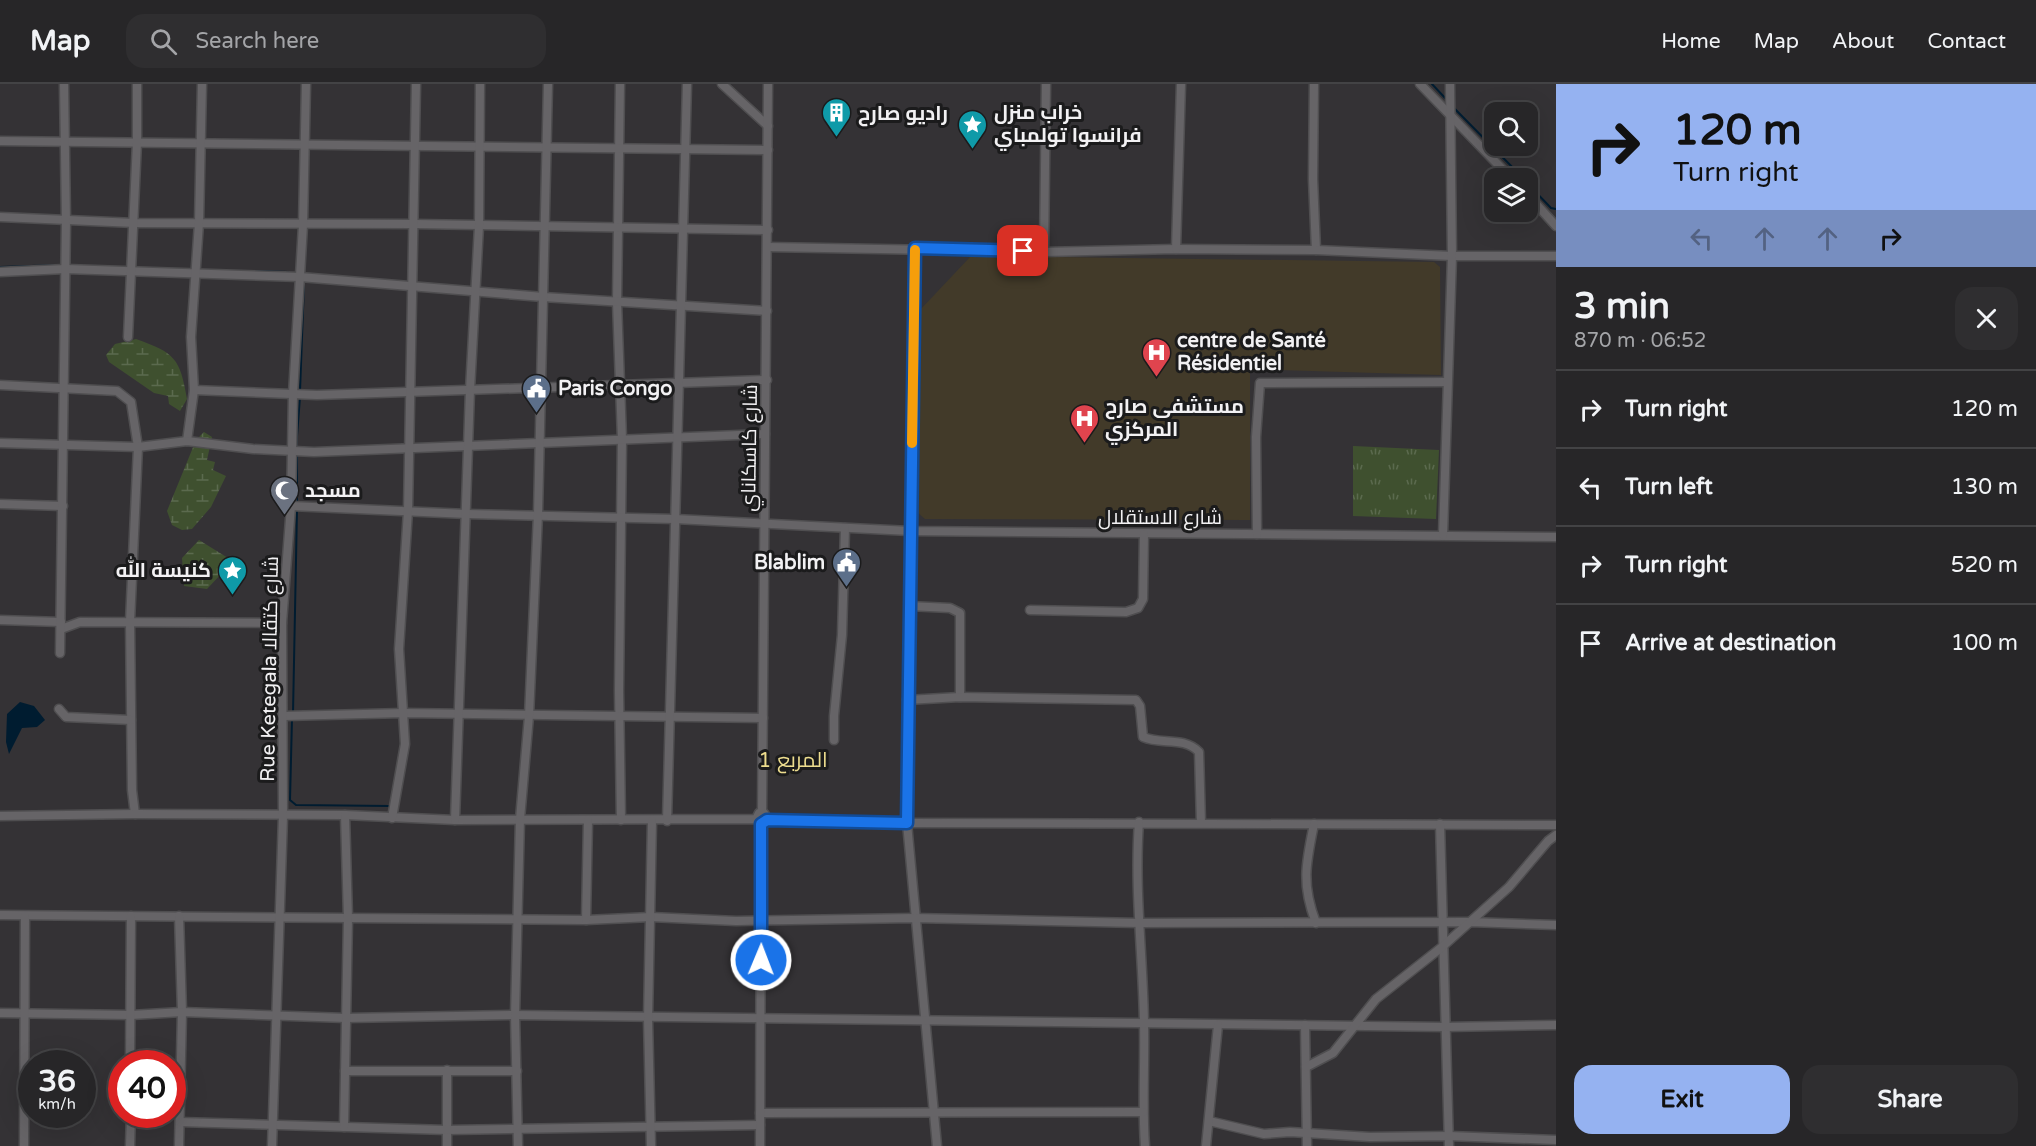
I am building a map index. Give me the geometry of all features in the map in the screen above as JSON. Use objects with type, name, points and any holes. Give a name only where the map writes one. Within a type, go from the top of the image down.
[{"type":"street","points":[[60,653],[65,446],[64,84]]},
{"type":"street","points":[[128,337],[135,223],[137,84]]},
{"type":"street","points":[[187,441],[194,390],[190,358],[199,223],[202,84]]},
{"type":"street","name":"Rue Ketegala شارع كتقالا","points":[[272,1146],[283,816],[282,623],[291,506],[293,394],[303,225],[306,84]]},
{"type":"street","points":[[392,818],[403,765],[404,713],[399,649],[408,511],[408,392],[414,287],[416,84]]},
{"type":"street","points":[[455,820],[461,597],[467,514],[470,390],[479,226],[480,84]]},
{"type":"street","points":[[518,1146],[515,1016],[519,819],[529,716],[540,443],[548,84]]},
{"type":"street","points":[[620,84],[617,302],[622,439],[621,820]]},
{"type":"street","points":[[667,821],[676,440],[683,305],[687,84]]},
{"type":"street","points":[[722,84],[768,126]]},
{"type":"street","name":"شارع كاسكاناي","points":[[760,1146],[768,84]]},
{"type":"street","points":[[1044,252],[1046,84]]},
{"type":"street","points":[[1176,249],[1181,84]]},
{"type":"street","points":[[1314,84],[1313,179],[1316,250]]},
{"type":"street","points":[[1420,84],[1501,168]]},
{"type":"street","points":[[1443,535],[1452,256],[1450,84]]},
{"type":"street","points":[[0,141],[768,150]]},
{"type":"street","points":[[1538,206],[1556,226]]},
{"type":"street","points":[[0,217],[135,223],[415,224],[768,230]]},
{"type":"street","points":[[768,247],[1044,252],[1176,249],[1316,250],[1452,256],[1556,256]]},
{"type":"street","points":[[915,248],[907,823],[936,1146]]},
{"type":"street","points":[[0,272],[66,269],[195,276],[300,277],[543,297],[767,311]]},
{"type":"street","points":[[194,390],[293,394],[408,392],[679,381],[767,380]]},
{"type":"street","points":[[1257,534],[1256,437],[1260,383],[1448,382]]},
{"type":"street","points":[[0,385],[109,390],[125,395],[131,402],[138,447],[130,622],[135,814]]},
{"type":"street","points":[[0,443],[138,447],[187,441],[292,452],[622,439],[676,440],[765,434]]},
{"type":"street","points":[[0,504],[63,506]]},
{"type":"street","name":"شارع الاستقلال","points":[[291,506],[467,514],[675,519],[910,531],[1556,537]]},
{"type":"street","points":[[834,740],[842,635],[845,528]]},
{"type":"street","points":[[1030,610],[1126,612],[1138,608],[1143,599],[1144,534]]},
{"type":"street","points":[[909,606],[950,608],[960,613],[960,697]]},
{"type":"street","points":[[0,620],[61,626],[80,622],[282,623]]},
{"type":"street","points":[[908,700],[960,697],[1136,700],[1140,706],[1143,737],[1151,741],[1186,744],[1199,752],[1201,823]]},
{"type":"street","points":[[59,709],[66,717],[131,720]]},
{"type":"street","points":[[284,716],[404,713],[763,718]]},
{"type":"street","points":[[344,1127],[348,918],[345,815]]},
{"type":"street","points":[[0,816],[345,815],[455,820],[762,819],[907,823],[1556,825]]},
{"type":"street","points":[[586,920],[588,820]]},
{"type":"street","points":[[651,821],[648,1019],[651,1146]]},
{"type":"street","points":[[1138,822],[1136,862],[1144,1023],[1145,1146]]},
{"type":"street","points":[[1314,824],[1305,884],[1307,900],[1316,923]]},
{"type":"street","points":[[1440,824],[1449,1146]]},
{"type":"street","points":[[1306,1067],[1333,1053],[1376,999],[1442,947],[1509,887],[1548,841],[1556,836]]},
{"type":"street","points":[[0,915],[586,920],[651,917],[762,921],[914,918],[1138,923],[1470,922],[1556,925]]},
{"type":"street","points":[[24,1146],[25,916]]},
{"type":"street","points":[[130,916],[130,1050]]},
{"type":"street","points":[[179,916],[181,1050]]},
{"type":"street","points":[[0,1013],[131,1015],[182,1012],[346,1018],[515,1016],[648,1019],[760,1018],[1445,1027],[1556,1025]]},
{"type":"street","points":[[1206,1146],[1218,1025]]},
{"type":"street","points":[[1305,1025],[1307,1146]]},
{"type":"street","points":[[447,1070],[447,1146]]},
{"type":"street","points":[[345,1071],[517,1071]]},
{"type":"street","points":[[760,1113],[1143,1112]]},
{"type":"street","points":[[1209,1121],[1225,1123],[1251,1133],[1307,1132],[1370,1137],[1449,1136],[1556,1140]]},
{"type":"street","points":[[186,1122],[447,1130],[760,1125]]},
{"type":"street","points":[[130,1128],[130,1146]]},
{"type":"street","points":[[179,1146],[180,1128]]},
{"type":"shaded area","name":"مستشفى صارح المركزي","points":[[971,256],[1434,262],[1440,267],[1441,375],[1250,369],[1250,520],[925,519],[917,512],[920,310]]},
{"type":"green space","points":[[136,339],[167,353],[174,359],[182,374],[187,399],[180,411],[169,404],[168,396],[154,393],[109,362],[106,355],[115,344]]},
{"type":"green space","points":[[204,432],[212,437],[207,460],[215,462],[213,470],[226,476],[211,507],[192,529],[182,530],[172,525],[167,511],[196,440]]},
{"type":"green space","points":[[1353,446],[1439,450],[1436,519],[1353,516]]},
{"type":"green space","points":[[199,540],[228,558],[228,572],[223,572],[207,589],[184,586],[182,558]]},
{"type":"water","points":[[20,702],[34,706],[45,720],[37,727],[22,728],[9,754],[6,742],[7,714]]},
{"type":"waterway","points":[[1432,84],[1446,99]]},
{"type":"waterway","points":[[1452,106],[1513,168]]},
{"type":"waterway","points":[[1538,194],[1551,208],[1556,209]]},
{"type":"waterway","points":[[0,267],[62,265]]},
{"type":"waterway","points":[[255,271],[288,272]]},
{"type":"waterway","points":[[300,391],[304,283]]},
{"type":"waterway","points":[[296,449],[300,397]]},
{"type":"waterway","points":[[297,456],[297,505]]},
{"type":"waterway","points":[[293,713],[297,509]]},
{"type":"waterway","points":[[292,718],[290,800],[296,805],[390,806]]},
{"type":"slow traffic","points":[[912,443],[915,250]]},
{"type":"place","name":"راديو صارح","points":[[837,138]]},
{"type":"place","name":"خراب منزل فرانسوا تولمباي","points":[[973,150]]},
{"type":"place","name":"centre de Santé Résidentiel","points":[[1156,378]]},
{"type":"place","name":"Paris Congo","points":[[537,414]]},
{"type":"place","name":"مستشفى صارح المركزي","points":[[1084,444]]},
{"type":"place","name":"مسجد","points":[[284,516]]},
{"type":"place","name":"Blablim","points":[[846,588]]},
{"type":"place","name":"كنيسة الله","points":[[232,596]]},
{"type":"district","name":"المربع 1","points":[[793,760]]},
{"type":"route","points":[[761,960],[761,824],[767,820],[907,823],[915,248],[1023,251]]}]
